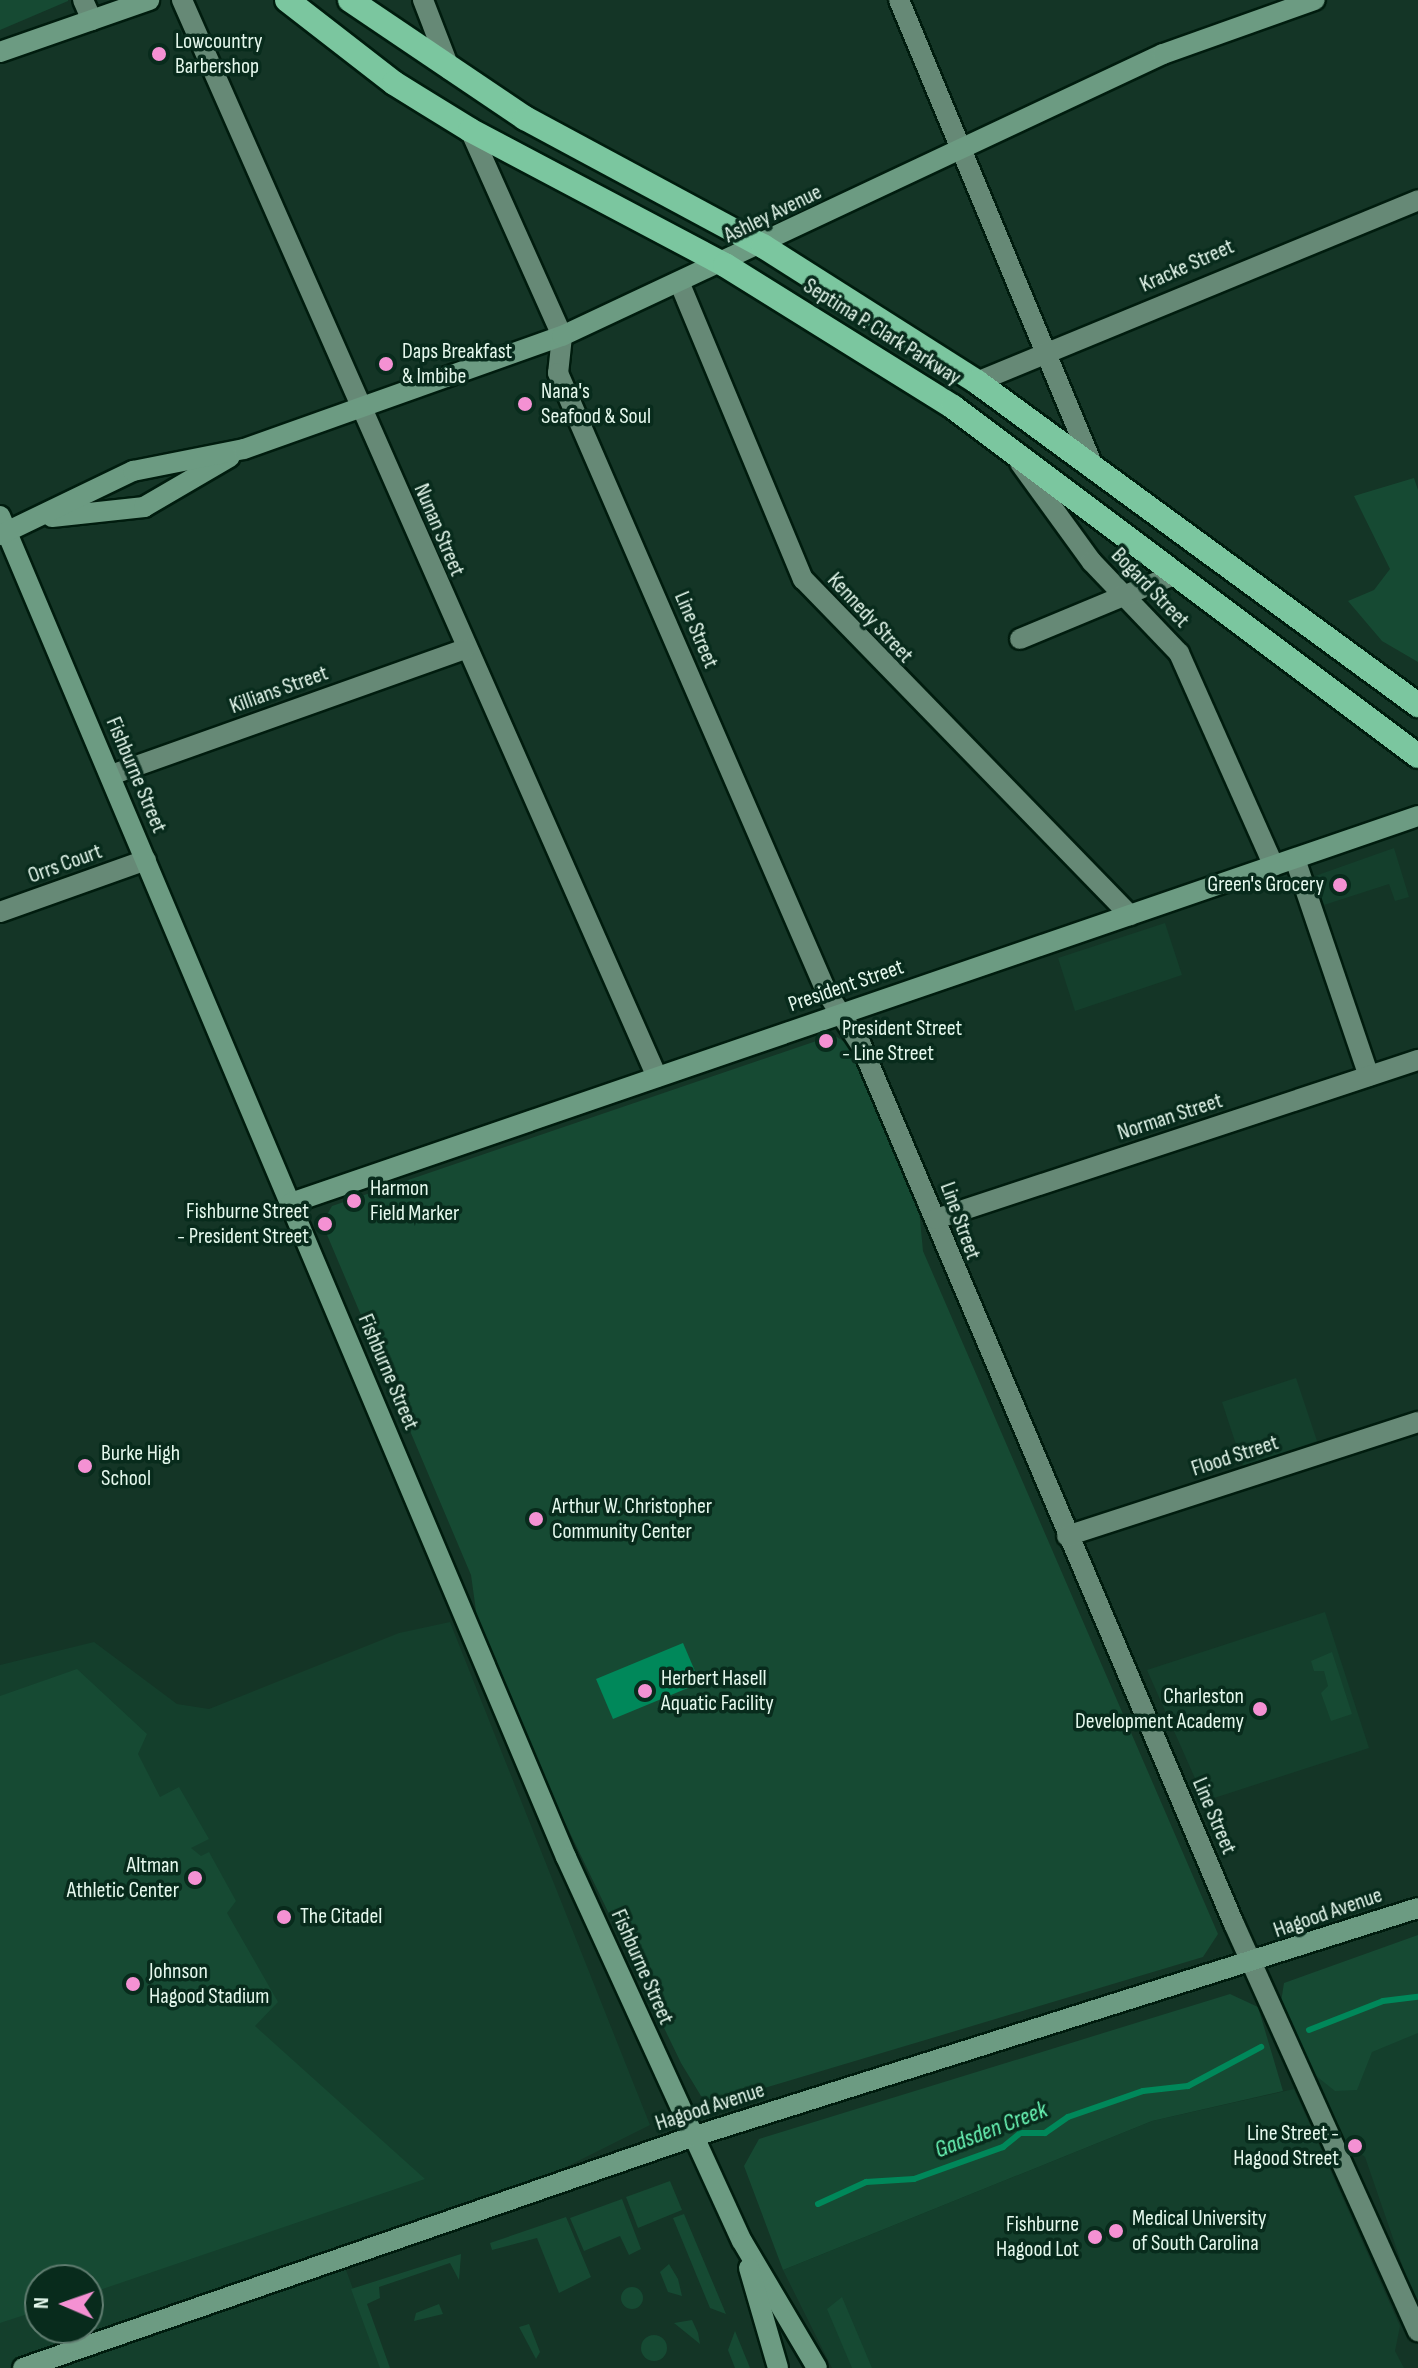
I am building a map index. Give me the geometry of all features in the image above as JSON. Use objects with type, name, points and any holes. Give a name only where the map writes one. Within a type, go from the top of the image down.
[{"type":"highway","name":"Septima P. Clark Parkway","points":[[287,0],[394,83],[470,130],[725,265],[1006,444],[1418,756]]},
{"type":"highway","name":"Septima P. Clark Parkway","points":[[350,0],[452,73],[763,246],[977,382],[1090,459],[1418,705]]},
{"type":"street","points":[[83,0],[92,20]]},
{"type":"street","points":[[0,52],[149,0]]},
{"type":"street","name":"Nunan Street","points":[[182,0],[464,649],[657,1077]]},
{"type":"street","points":[[423,0],[452,73]]},
{"type":"street","points":[[899,0],[1090,459]]},
{"type":"street","name":"Ashley Avenue","points":[[40,519],[133,471],[244,449],[562,336],[725,265],[961,145],[1163,54],[1315,0]]},
{"type":"street","name":"Line Street","points":[[470,130],[562,336],[558,373],[841,1013],[936,1219],[1067,1536],[1252,1964],[1418,2331]]},
{"type":"street","name":"Kracke Street","points":[[977,382],[1418,200]]},
{"type":"street","name":"Kennedy Street","points":[[680,284],[777,525],[822,606],[1130,915]]},
{"type":"street","name":"Bogard Street","points":[[1006,444],[1127,598],[1179,653],[1274,866]]},
{"type":"street","name":"Ashley Avenue","points":[[2,528],[40,519],[144,507],[244,449]]},
{"type":"street","name":"Fishburne Street","points":[[2,528],[111,775],[566,1857],[742,2241],[817,2368]]},
{"type":"street","points":[[1020,639],[1127,598],[1176,574]]},
{"type":"street","name":"Killians Street","points":[[111,775],[464,649]]},
{"type":"street","name":"President Street","points":[[291,1203],[1418,816]]},
{"type":"street","points":[[1295,859],[1369,1076]]},
{"type":"street","name":"Orrs Court","points":[[0,912],[146,860]]},
{"type":"street","name":"Norman Street","points":[[936,1219],[1418,1060]]},
{"type":"street","name":"Flood Street","points":[[1067,1536],[1418,1422]]},
{"type":"street","name":"Hagood Avenue","points":[[23,2368],[692,2137],[1252,1964],[1418,1908]]},
{"type":"street","name":"Fishburne Street","points":[[742,2241],[778,2368]]},
{"type":"shaded area","points":[[0,0],[68,0],[68,1],[0,30]]},
{"type":"shaded area","points":[[1414,478],[1418,490],[1418,662],[1382,641],[1348,601],[1374,590],[1390,569],[1354,496]]},
{"type":"shaded area","points":[[1394,848],[1409,897],[1395,901],[1389,884],[1324,905],[1315,876]]},
{"type":"shaded area","points":[[1165,923],[1182,975],[1075,1011],[1058,958]]},
{"type":"shaded area","points":[[834,1035],[849,1045],[919,1209],[923,1251],[1218,1934],[1203,1957],[718,2102],[701,2096],[681,2063],[555,1802],[477,1618],[471,1575],[322,1223],[332,1206]]},
{"type":"shaded area","points":[[1296,1378],[1317,1441],[1243,1466],[1222,1402]]},
{"type":"shaded area","name":"Charleston Development Academy","points":[[1325,1612],[1369,1748],[1205,1801],[1147,1670]]},
{"type":"shaded area","name":"The Citadel","points":[[450,1622],[650,2125],[472,2214],[342,2259],[382,2368],[0,2368],[0,1665],[94,1642],[177,1704],[209,1709],[399,1633]]},
{"type":"shaded area","points":[[683,1643],[700,1683],[613,1719],[596,1679]]},
{"type":"shaded area","points":[[1332,1652],[1352,1714],[1331,1721],[1321,1693],[1328,1686],[1324,1671],[1314,1671],[1311,1661]]},
{"type":"shaded area","name":"Johnson Hagood Stadium","points":[[77,1669],[147,1734],[138,1754],[160,1797],[179,1787],[209,1839],[191,1848],[201,1856],[209,1852],[236,1901],[227,1913],[278,2002],[255,2026],[425,2179],[104,2289],[104,2264],[24,2264],[24,2315],[0,2323],[0,1696]]},
{"type":"shaded area","points":[[1418,1935],[1418,2033],[1372,2052],[1357,2090],[1335,2091],[1310,2071],[1281,2002],[1284,1983]]},
{"type":"shaded area","points":[[1230,1994],[1258,2007],[1283,2091],[1152,2121],[783,2270],[744,2166],[759,2139]]},
{"type":"shaded area","points":[[1418,2023],[1418,2311],[1365,2157],[1341,2139],[1310,2071]]},
{"type":"shaded area","name":"Medical University of South Carolina","points":[[1294,2089],[1400,2326],[1395,2351],[1404,2368],[832,2368],[783,2270],[1152,2121]]},
{"type":"shaded area","points":[[670,2181],[682,2210],[638,2228],[626,2197]]},
{"type":"shaded area","points":[[622,2199],[641,2249],[629,2255],[620,2236],[584,2251],[570,2218]]},
{"type":"shaded area","points":[[684,2214],[726,2314],[710,2308],[673,2218]]},
{"type":"shaded area","points":[[566,2217],[591,2277],[559,2293],[537,2238],[492,2250],[490,2243]]},
{"type":"shaded area","points":[[461,2254],[459,2280],[450,2263],[379,2287],[380,2298],[367,2304],[390,2368],[380,2368],[351,2289]]},
{"type":"shaded area","points":[[669,2264],[678,2279],[682,2296],[668,2292],[660,2272]]},
{"type":"shaded area","points":[[632,2287],[640,2290],[643,2298],[640,2306],[632,2309],[624,2306],[621,2298],[624,2290]]},
{"type":"shaded area","points":[[842,2297],[872,2368],[852,2368],[827,2309]]},
{"type":"shaded area","points":[[439,2304],[443,2314],[414,2321],[416,2313]]},
{"type":"shaded area","points":[[692,2320],[698,2333],[700,2344],[674,2323]]},
{"type":"shaded area","points":[[529,2324],[540,2352],[536,2359],[519,2327]]},
{"type":"shaded area","points":[[735,2331],[750,2368],[735,2368],[728,2350]]},
{"type":"shaded area","points":[[654,2335],[663,2339],[667,2348],[663,2357],[654,2361],[645,2357],[641,2348],[645,2339]]},
{"type":"waterway","name":"Gadsden Creek","points":[[1309,2030],[1383,2001],[1418,1997]]},
{"type":"waterway","name":"Gadsden Creek","points":[[818,2204],[866,2182],[914,2179],[1003,2147],[1020,2133],[1045,2133],[1068,2117],[1143,2091],[1188,2086],[1261,2047]]},
{"type":"place","name":"Lowcountry Barbershop","points":[[159,54]]},
{"type":"place","name":"Daps Breakfast & Imbibe","points":[[386,364]]},
{"type":"place","name":"Nana's Seafood & Soul","points":[[525,404]]},
{"type":"place","name":"Green's Grocery","points":[[1340,885]]},
{"type":"place","name":"President Street - Line Street","points":[[826,1041]]},
{"type":"place","name":"Harmon Field Marker","points":[[354,1201]]},
{"type":"place","name":"Fishburne Street - President Street","points":[[325,1224]]},
{"type":"place","name":"Burke High School","points":[[85,1466]]},
{"type":"place","name":"Arthur W. Christopher Community Center","points":[[536,1519]]},
{"type":"place","name":"Herbert Hasell Aquatic Facility","points":[[645,1691]]},
{"type":"place","name":"Charleston Development Academy","points":[[1260,1709]]},
{"type":"place","name":"Altman Athletic Center","points":[[195,1878]]},
{"type":"place","name":"The Citadel","points":[[284,1917]]},
{"type":"place","name":"Johnson Hagood Stadium","points":[[133,1984]]},
{"type":"place","name":"Line Street - Hagood Street","points":[[1355,2146]]},
{"type":"place","name":"Medical University of South Carolina","points":[[1116,2231]]},
{"type":"place","name":"Fishburne Hagood Lot","points":[[1095,2237]]}]
